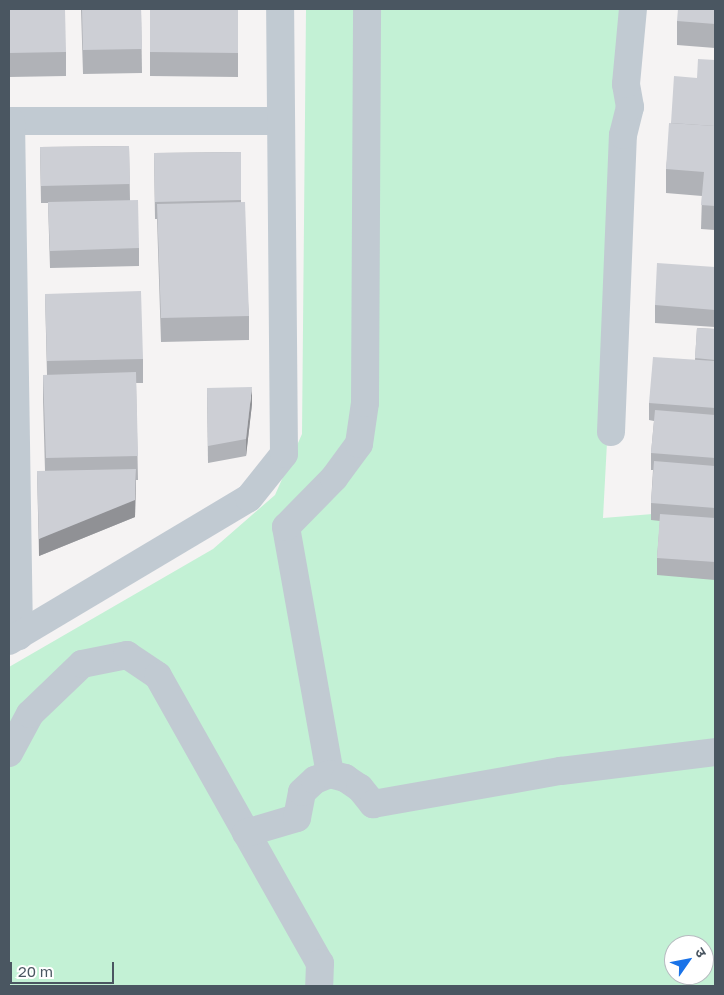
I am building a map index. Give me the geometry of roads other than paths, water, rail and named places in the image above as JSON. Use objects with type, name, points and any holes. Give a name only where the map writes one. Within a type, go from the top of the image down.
[{"type":"street","points":[[14,638],[249,498],[284,454],[279,121],[280,9]]},
{"type":"street","points":[[330,774],[286,527],[334,478],[359,444],[365,403],[367,9]]},
{"type":"street","points":[[611,432],[623,135],[630,107],[626,84],[633,9]]},
{"type":"street","points":[[14,638],[10,121],[279,121]]},
{"type":"street","points":[[9,753],[30,714],[82,664],[126,655],[158,676],[320,963],[319,986]]},
{"type":"street","points":[[246,833],[297,818],[302,792],[315,780],[330,774],[345,778],[360,788],[373,804],[561,771],[715,752]]}]
